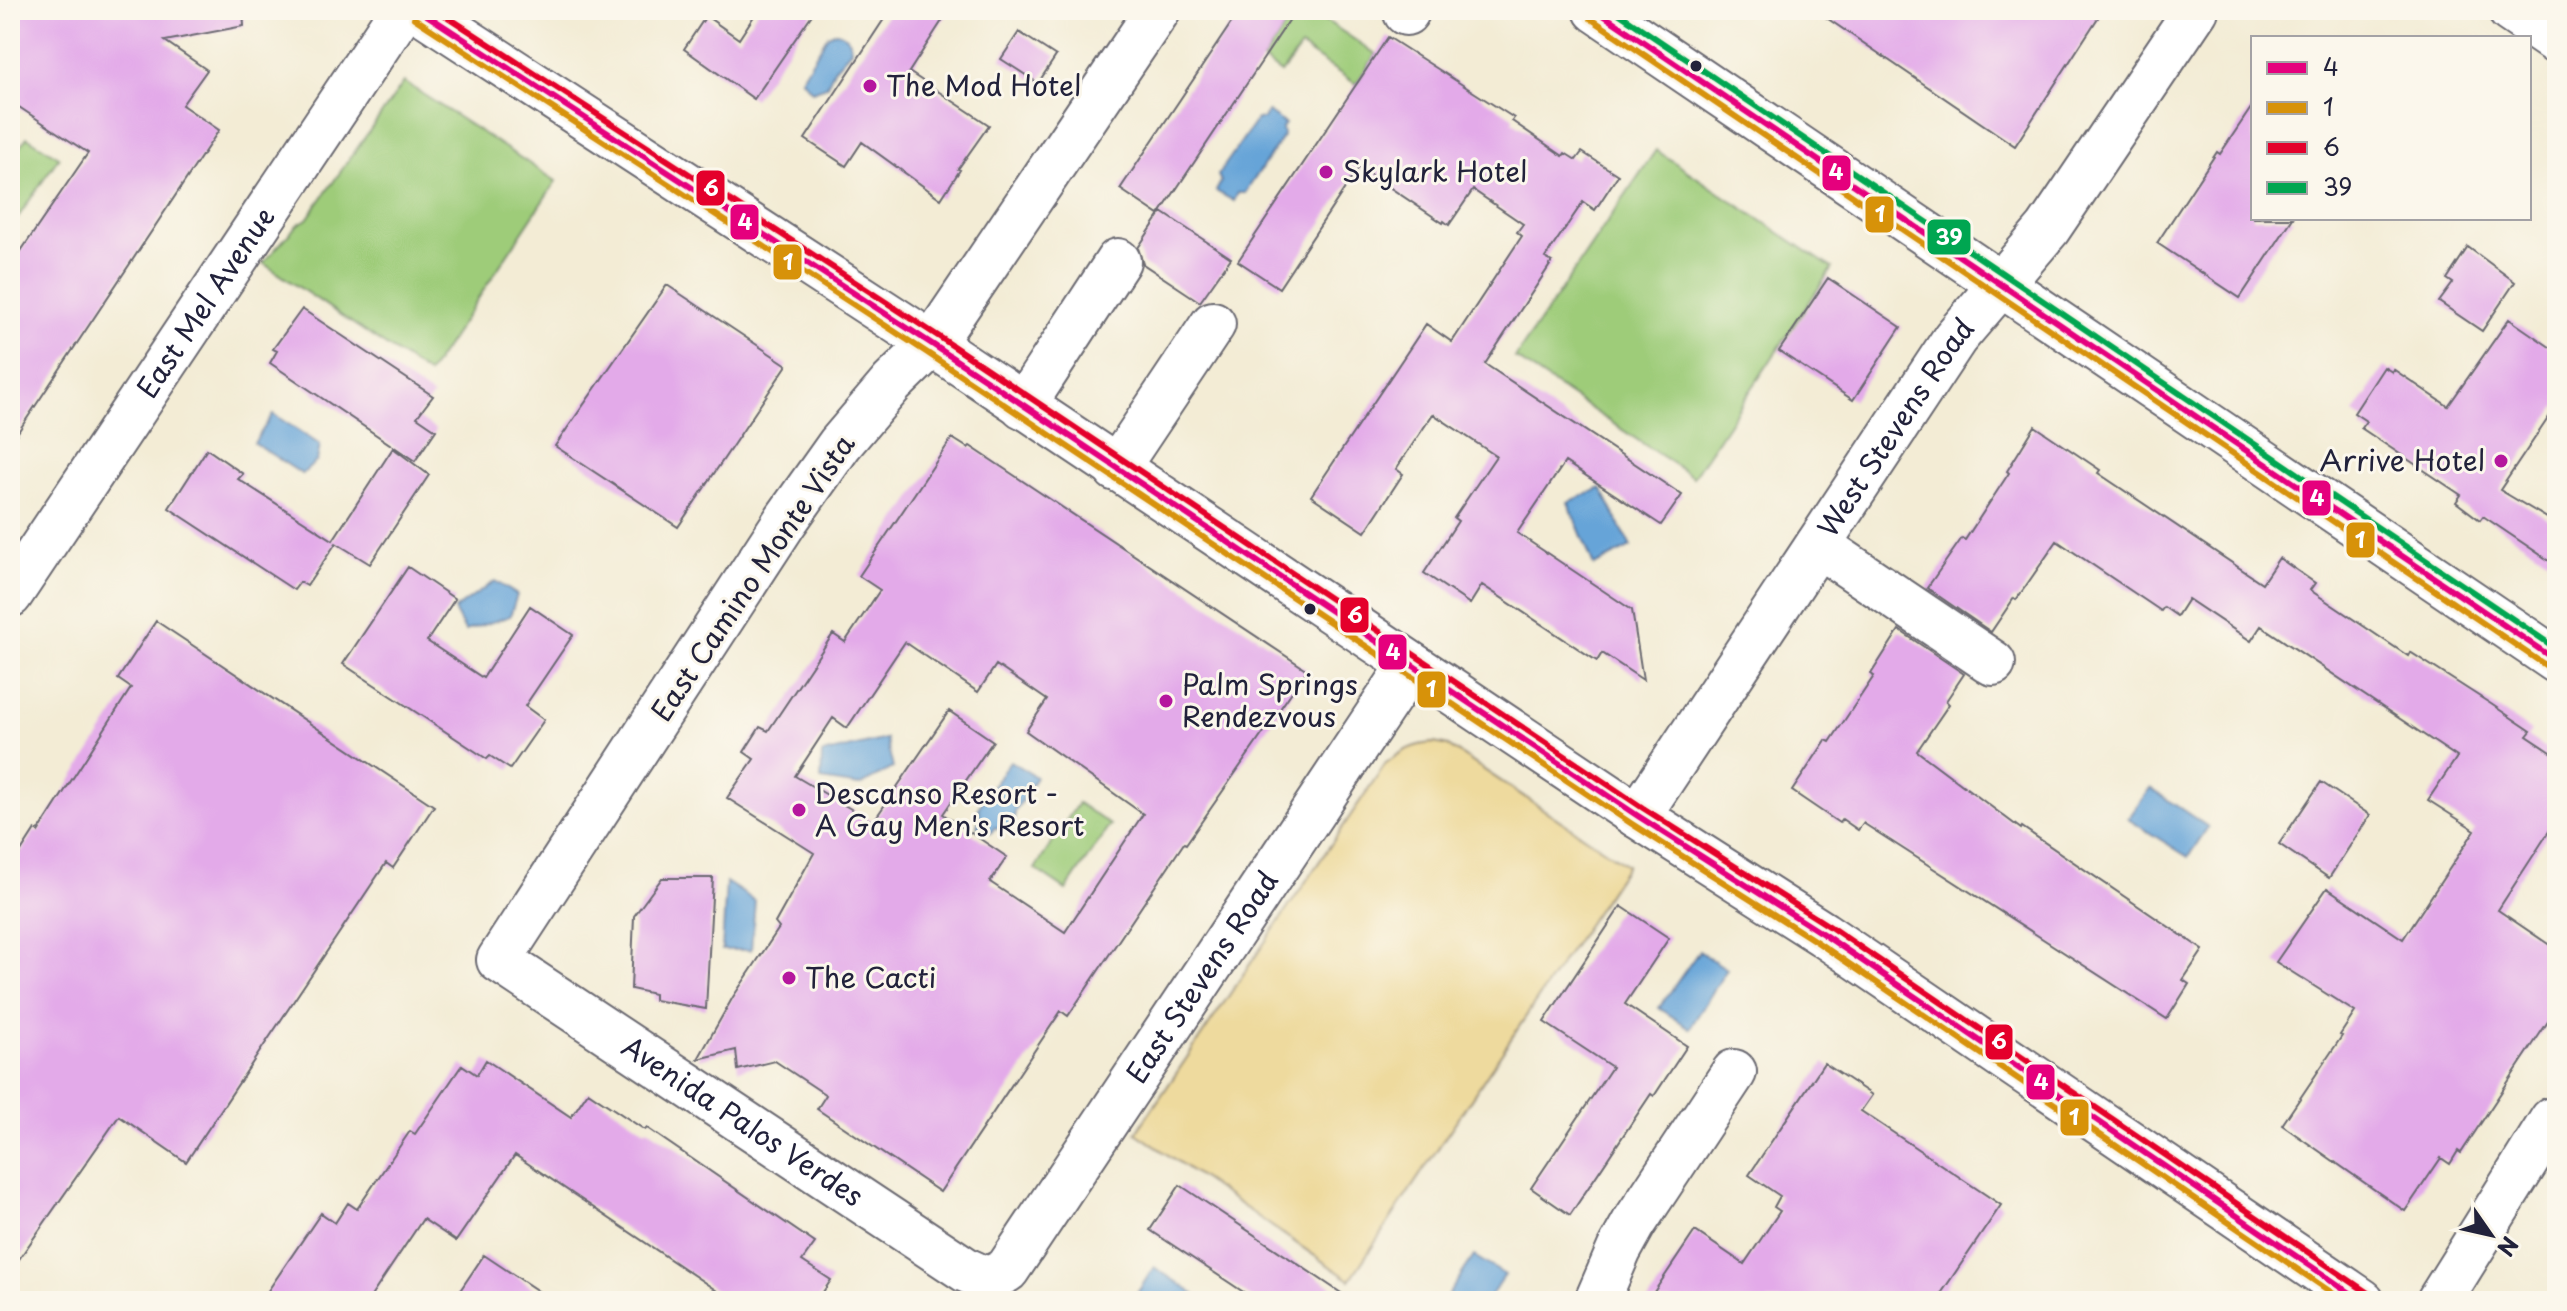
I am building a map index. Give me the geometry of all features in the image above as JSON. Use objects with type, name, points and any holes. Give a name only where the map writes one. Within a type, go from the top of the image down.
[{"type":"street","name":"East Mel Avenue","points":[[10,595],[402,10]]},
{"type":"street","points":[[419,10],[932,344],[1410,666],[1823,934],[2362,1301]]},
{"type":"street","points":[[1596,10],[2557,661]]},
{"type":"street","name":"West Stevens Road","points":[[1638,816],[1955,338],[2048,229],[2196,10]]},
{"type":"street","points":[[2510,10],[2557,42]]},
{"type":"street","name":"East Camino Monte Vista","points":[[499,960],[786,520],[840,444],[892,383],[932,344],[1139,16]]},
{"type":"street","points":[[1023,406],[1118,261]]},
{"type":"street","points":[[1116,469],[1213,324]]},
{"type":"street","points":[[1818,545],[1993,663]]},
{"type":"street","name":"East Stevens Road","points":[[988,1280],[1007,1270],[1410,666]]},
{"type":"street","name":"Avenida Palos Verdes","points":[[499,960],[966,1270],[988,1280]]},
{"type":"street","points":[[1597,1301],[1634,1223],[1734,1072]]},
{"type":"street","points":[[2439,1301],[2552,1120]]},
{"type":"green space","points":[[1296,10],[1310,10],[1376,54],[1356,84],[1301,47],[1281,73],[1263,60]]},
{"type":"green space","points":[[404,82],[556,181],[428,374],[263,263],[297,225],[307,219]]},
{"type":"green space","points":[[27,137],[59,157],[10,229],[10,161]]},
{"type":"green space","points":[[1656,150],[1832,268],[1693,477],[1515,358]]},
{"type":"green space","points":[[1078,803],[1110,825],[1066,890],[1035,869]]},
{"type":"sand","points":[[1434,743],[1448,746],[1627,865],[1350,1280],[1136,1133],[1386,763],[1408,749]]},
{"type":"water","points":[[834,32],[846,37],[851,50],[834,69],[827,86],[812,91],[801,79],[828,35]]},
{"type":"water","points":[[1268,112],[1285,124],[1283,136],[1245,193],[1238,193],[1234,201],[1216,191],[1221,182],[1218,175],[1257,119],[1263,119]]},
{"type":"water","points":[[273,414],[320,445],[317,461],[302,474],[254,443]]},
{"type":"water","points":[[1601,488],[1631,547],[1594,566],[1568,502]]},
{"type":"water","points":[[495,581],[517,595],[510,616],[465,631],[454,610]]},
{"type":"water","points":[[886,739],[893,768],[859,786],[821,780],[822,754]]},
{"type":"water","points":[[1010,761],[1036,777],[1015,812],[1015,821],[1003,831],[995,827],[991,833],[977,826],[980,817],[978,808]]},
{"type":"water","points":[[2150,788],[2208,827],[2188,857],[2128,819]]},
{"type":"water","points":[[726,882],[755,901],[751,950],[722,950]]},
{"type":"water","points":[[1699,951],[1727,969],[1690,1028],[1659,1008]]},
{"type":"water","points":[[1474,1256],[1505,1275],[1487,1301],[1444,1301]]},
{"type":"water","points":[[1154,1267],[1205,1301],[1145,1301],[1136,1295]]},
{"type":"building","points":[[10,10],[243,10],[244,26],[165,41],[207,70],[182,105],[219,130],[10,444],[10,267],[88,153],[10,101]]},
{"type":"building","points":[[758,10],[815,10],[754,99],[684,49],[706,16],[739,39]]},
{"type":"building","points":[[890,10],[949,10],[909,72],[989,125],[941,199],[862,142],[846,166],[805,139]]},
{"type":"building","points":[[1240,10],[1296,10],[1159,215],[1120,189]]},
{"type":"building","points":[[1815,10],[2103,10],[2015,146]]},
{"type":"building","points":[[1019,32],[1056,56],[1038,83],[1001,59]]},
{"type":"building","points":[[1388,37],[1514,118],[1512,121],[1563,156],[1565,153],[1576,160],[1582,152],[1618,175],[1595,210],[1583,202],[1545,258],[1552,262],[1485,364],[1682,495],[1661,525],[1565,462],[1517,533],[1632,610],[1643,680],[1602,653],[1597,661],[1482,585],[1470,604],[1424,573],[1458,521],[1454,518],[1496,456],[1433,414],[1396,469],[1403,474],[1365,532],[1311,496],[1426,324],[1452,342],[1522,236],[1517,232],[1523,224],[1473,190],[1449,225],[1359,167],[1279,288],[1238,261]]},
{"type":"building","points":[[2251,108],[2251,220],[2292,220],[2240,298],[2157,243],[2217,152],[2220,154]]},
{"type":"building","points":[[1162,212],[1231,258],[1200,302],[1143,264],[1138,248]]},
{"type":"building","points":[[2468,247],[2515,282],[2482,331],[2439,302],[2453,283],[2447,279]]},
{"type":"building","points":[[1828,278],[1901,327],[1853,400],[1779,351]]},
{"type":"building","points":[[667,285],[787,365],[678,527],[555,446]]},
{"type":"building","points":[[302,309],[433,396],[417,417],[436,430],[415,461],[270,363],[277,351],[273,349]]},
{"type":"building","points":[[2509,319],[2557,352],[2557,405],[2500,490],[2557,524],[2557,566],[2483,516],[2480,520],[2456,502],[2461,495],[2361,428],[2366,421],[2354,413],[2384,367],[2392,372],[2393,369],[2448,406]]},
{"type":"building","points":[[2035,426],[2100,470],[2098,473],[2262,583],[2279,558],[2315,583],[2310,590],[2408,656],[2410,652],[2491,704],[2531,731],[2527,736],[2557,756],[2557,819],[2498,910],[2557,950],[2557,1008],[2461,1153],[2458,1151],[2450,1164],[2441,1158],[2405,1211],[2282,1125],[2355,1012],[2276,962],[2327,888],[2403,939],[2475,830],[2428,800],[2457,757],[2261,626],[2251,641],[2188,599],[2177,616],[2164,607],[2161,611],[2057,541],[1991,632],[1927,588],[1962,538],[1965,540],[2009,473],[2007,471]]},
{"type":"building","points":[[952,438],[968,448],[970,446],[1307,670],[1184,843],[1068,1016],[1061,1011],[940,1192],[817,1109],[826,1095],[775,1061],[738,1070],[736,1050],[698,1059],[733,997],[779,928],[775,923],[814,853],[727,798],[754,759],[744,752],[760,727],[768,731],[833,634],[845,642],[880,590],[859,576]],"holes":[[[905,642],[978,692],[996,665],[1047,700],[1026,731],[1143,814],[1065,932],[990,882],[1007,857],[943,814],[993,741],[949,711],[873,822],[795,776],[833,718],[847,728]]]},
{"type":"building","points":[[393,448],[429,475],[370,564],[336,543],[307,586],[300,582],[294,590],[169,508],[207,449],[243,474],[238,479],[333,540]]},
{"type":"building","points":[[408,567],[455,599],[427,641],[483,678],[530,606],[573,635],[525,706],[544,720],[510,769],[490,756],[487,759],[343,664]]},
{"type":"building","points":[[156,621],[434,806],[393,868],[386,863],[186,1162],[119,1116],[10,1272],[10,869],[35,830],[38,832],[131,688],[118,679]]},
{"type":"building","points":[[1899,630],[1964,674],[1946,701],[1949,704],[1917,751],[2021,829],[2203,950],[2183,980],[2189,984],[2167,1019],[1863,823],[1858,830],[1842,819],[1839,823],[1792,791],[1826,740],[1830,742],[1874,676],[1871,674]]},
{"type":"building","points":[[2321,782],[2370,815],[2329,878],[2279,844]]},
{"type":"building","points":[[662,878],[713,878],[706,1009],[654,1000],[654,994],[631,989],[634,916]]},
{"type":"building","points":[[1621,906],[1669,938],[1625,1004],[1687,1046],[1570,1215],[1531,1188],[1612,1067],[1544,1022]]},
{"type":"building","points":[[486,1060],[571,1117],[588,1092],[645,1130],[647,1128],[815,1243],[802,1261],[831,1280],[817,1301],[732,1301],[515,1155],[456,1241],[423,1219],[368,1301],[261,1301],[321,1213],[335,1223],[348,1203],[357,1209],[410,1131],[415,1134],[462,1065],[477,1075]]},
{"type":"building","points":[[1824,1063],[1872,1095],[1861,1111],[2001,1205],[1936,1301],[1648,1301],[1695,1231],[1744,1264],[1780,1211],[1774,1207],[1780,1196],[1749,1175]]},
{"type":"building","points":[[1180,1185],[1353,1301],[1257,1301],[1150,1230]]},
{"type":"building","points":[[484,1255],[553,1301],[453,1301]]},
{"type":"transit line","name":"4","points":[[419,10],[932,344],[1638,816],[1823,934],[2362,1301]]},
{"type":"transit line","name":"6","points":[[437,10],[938,336],[1643,808],[1829,926],[2368,1293]]},
{"type":"transit line","name":"4","points":[[1596,10],[2557,661]]},
{"type":"transit line","name":"39","points":[[1614,10],[2557,649]]},
{"type":"transit line","name":"1","points":[[414,18],[926,352],[1632,824],[1817,942],[2344,1301]]},
{"type":"transit line","name":"1","points":[[1590,18],[2551,669]]},
{"type":"place","name":"The Mod Hotel","points":[[870,86]]},
{"type":"place","name":"Skylark Hotel","points":[[1326,172]]},
{"type":"place","name":"Arrive Hotel","points":[[2501,461]]},
{"type":"place","name":"Palm Springs Rendezvous","points":[[1166,701]]},
{"type":"place","name":"Descanso Resort - A Gay Men's Resort","points":[[799,810]]},
{"type":"place","name":"The Cacti","points":[[789,978]]}]
